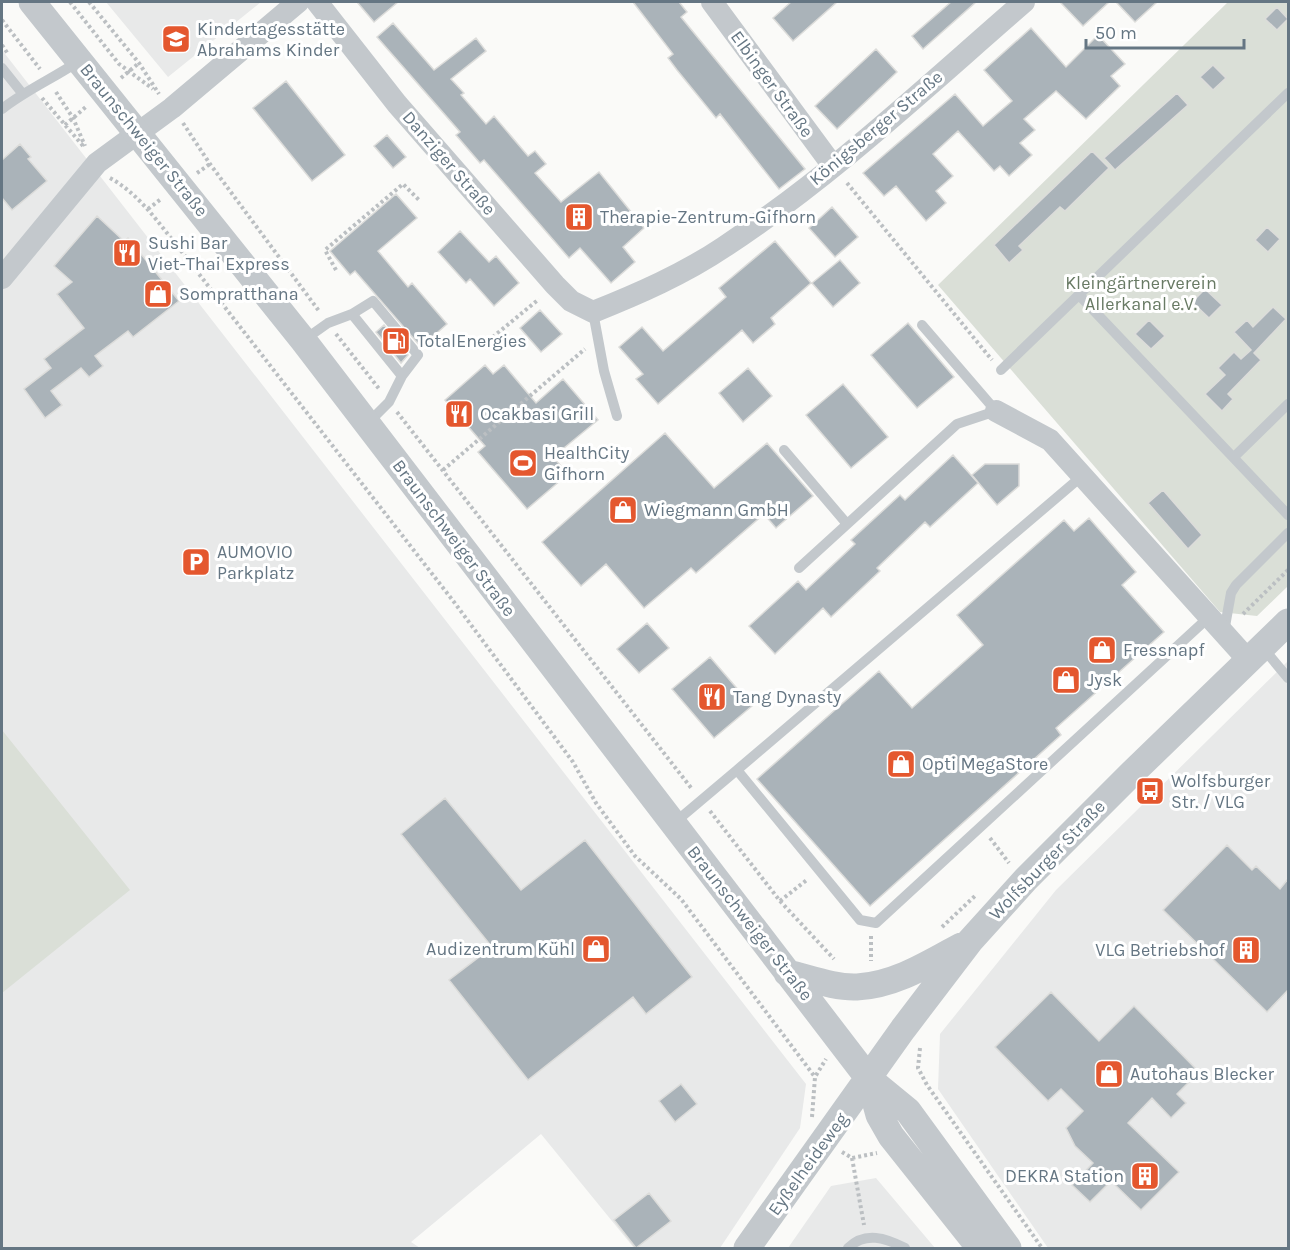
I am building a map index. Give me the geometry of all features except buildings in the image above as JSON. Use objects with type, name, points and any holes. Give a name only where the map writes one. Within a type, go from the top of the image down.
[{"type":"street","name":"Braunschweiger Straße","points":[[32,2],[303,340],[869,1079],[908,1111],[1008,1248]]},
{"type":"street","points":[[2,278],[97,163],[139,134],[298,2]]},
{"type":"street","name":"Danziger Straße","points":[[317,2],[397,104],[555,285],[571,301],[593,312]]},
{"type":"street","name":"Elbinger Straße","points":[[712,2],[833,166]]},
{"type":"street","name":"Königsberger Straße","points":[[593,312],[635,295],[723,248],[833,166],[1024,2]]},
{"type":"street","points":[[996,411],[1050,440],[1216,625],[1256,654]]},
{"type":"street","name":"Wolfsburger Straße","points":[[869,1079],[903,1029],[970,941],[1026,879],[1288,622]]},
{"type":"street","points":[[788,973],[855,987],[888,982],[920,969],[970,941]]},
{"type":"street","name":"Braunschweiger Straße","points":[[869,1079],[879,1115],[891,1136],[980,1248]]},
{"type":"street","name":"Eyßelheideweg","points":[[747,1248],[869,1079]]},
{"type":"lane","points":[[2,109],[22,93],[50,81],[80,60]]},
{"type":"lane","points":[[2,68],[22,93]]},
{"type":"lane","points":[[1001,370],[1288,93]]},
{"type":"lane","points":[[1080,296],[1288,515]]},
{"type":"lane","points":[[303,340],[328,323],[352,314],[373,301],[418,355],[402,376],[389,402],[367,424]]},
{"type":"lane","points":[[593,312],[597,338],[617,416]]},
{"type":"lane","points":[[352,314],[402,376]]},
{"type":"lane","points":[[799,568],[957,424],[996,411],[922,325]]},
{"type":"lane","points":[[1234,457],[1288,404]]},
{"type":"lane","points":[[784,450],[847,524]]},
{"type":"lane","points":[[673,824],[1082,476]]},
{"type":"lane","points":[[737,770],[860,920],[876,923],[982,826],[1216,625],[1236,585],[1288,533]]},
{"type":"lane","points":[[1256,654],[1288,678]]},
{"type":"lane","points":[[848,1248],[867,1238],[882,1237],[905,1248]]},
{"type":"path","points":[[70,2],[128,71],[156,91],[139,63],[89,2]]},
{"type":"path","points":[[128,71],[139,63]]},
{"type":"path","points":[[56,115],[87,150]]},
{"type":"path","points":[[65,125],[73,118]]},
{"type":"path","points":[[181,120],[210,164],[389,402],[780,901],[829,957],[837,961]]},
{"type":"path","points":[[833,166],[1001,370]]},
{"type":"path","points":[[106,176],[122,184],[148,209],[454,602],[573,762],[596,803],[635,856],[681,899],[815,1077],[811,1116],[815,1120]]},
{"type":"path","points":[[336,270],[325,250],[403,184],[420,201]]},
{"type":"path","points":[[488,341],[555,285]]},
{"type":"path","points":[[443,470],[597,338]]},
{"type":"path","points":[[1216,625],[1288,570]]},
{"type":"path","points":[[982,826],[1010,864]]},
{"type":"path","points":[[780,901],[818,871]]},
{"type":"path","points":[[870,922],[871,969]]},
{"type":"path","points":[[919,1049],[918,1068],[927,1085],[1042,1248]]},
{"type":"path","points":[[839,1149],[845,1156],[852,1158],[878,1153]]},
{"type":"path","points":[[852,1158],[867,1238]]},
{"type":"shaded area","name":"Kindertagesstätte Abrahams Kinder","points":[[106,2],[261,2],[168,77]]},
{"type":"shaded area","points":[[2,50],[806,1084],[800,1128],[720,1248],[634,1248],[541,1134],[411,1242],[420,1248],[2,1248]]},
{"type":"shaded area","points":[[1288,661],[1288,1248],[1048,1248],[938,1089],[940,1034],[1056,890]]},
{"type":"shaded area","points":[[876,1178],[935,1248],[788,1248],[831,1186]]},
{"type":"green space","name":"Kleingärtnerverein Allerkanal e.V.","points":[[1228,2],[1288,2],[1288,586],[1257,616],[1220,612],[938,285]]},
{"type":"green space","points":[[2,730],[130,890],[2,993]]},
{"type":"place","name":"Kindertagesstätte Abrahams Kinder","points":[[176,39]]},
{"type":"place","name":"Therapie-Zentrum-Gifhorn","points":[[579,217]]},
{"type":"place","name":"Sushi Bar Viet-Thai Express","points":[[127,253]]},
{"type":"place","name":"Sompratthana","points":[[158,294]]},
{"type":"place","name":"TotalEnergies","points":[[396,341]]},
{"type":"place","name":"Ocakbasi Grill","points":[[459,414]]},
{"type":"place","name":"HealthCity Gifhorn","points":[[523,463]]},
{"type":"place","name":"Wiegmann GmbH","points":[[623,510]]},
{"type":"place","name":"AUMOVIO Parkplatz","points":[[196,562]]},
{"type":"place","name":"Fressnapf","points":[[1102,650]]},
{"type":"place","name":"Jysk","points":[[1066,680]]},
{"type":"place","name":"Tang Dynasty","points":[[712,697]]},
{"type":"place","name":"Opti MegaStore","points":[[901,764]]},
{"type":"place","name":"Wolfsburger Str. / VLG","points":[[1150,791]]},
{"type":"place","name":"Audizentrum Kühl","points":[[596,949]]},
{"type":"place","name":"VLG Betriebshof","points":[[1246,950]]},
{"type":"place","name":"Autohaus Blecker","points":[[1109,1074]]},
{"type":"place","name":"DEKRA Station","points":[[1145,1176]]}]
